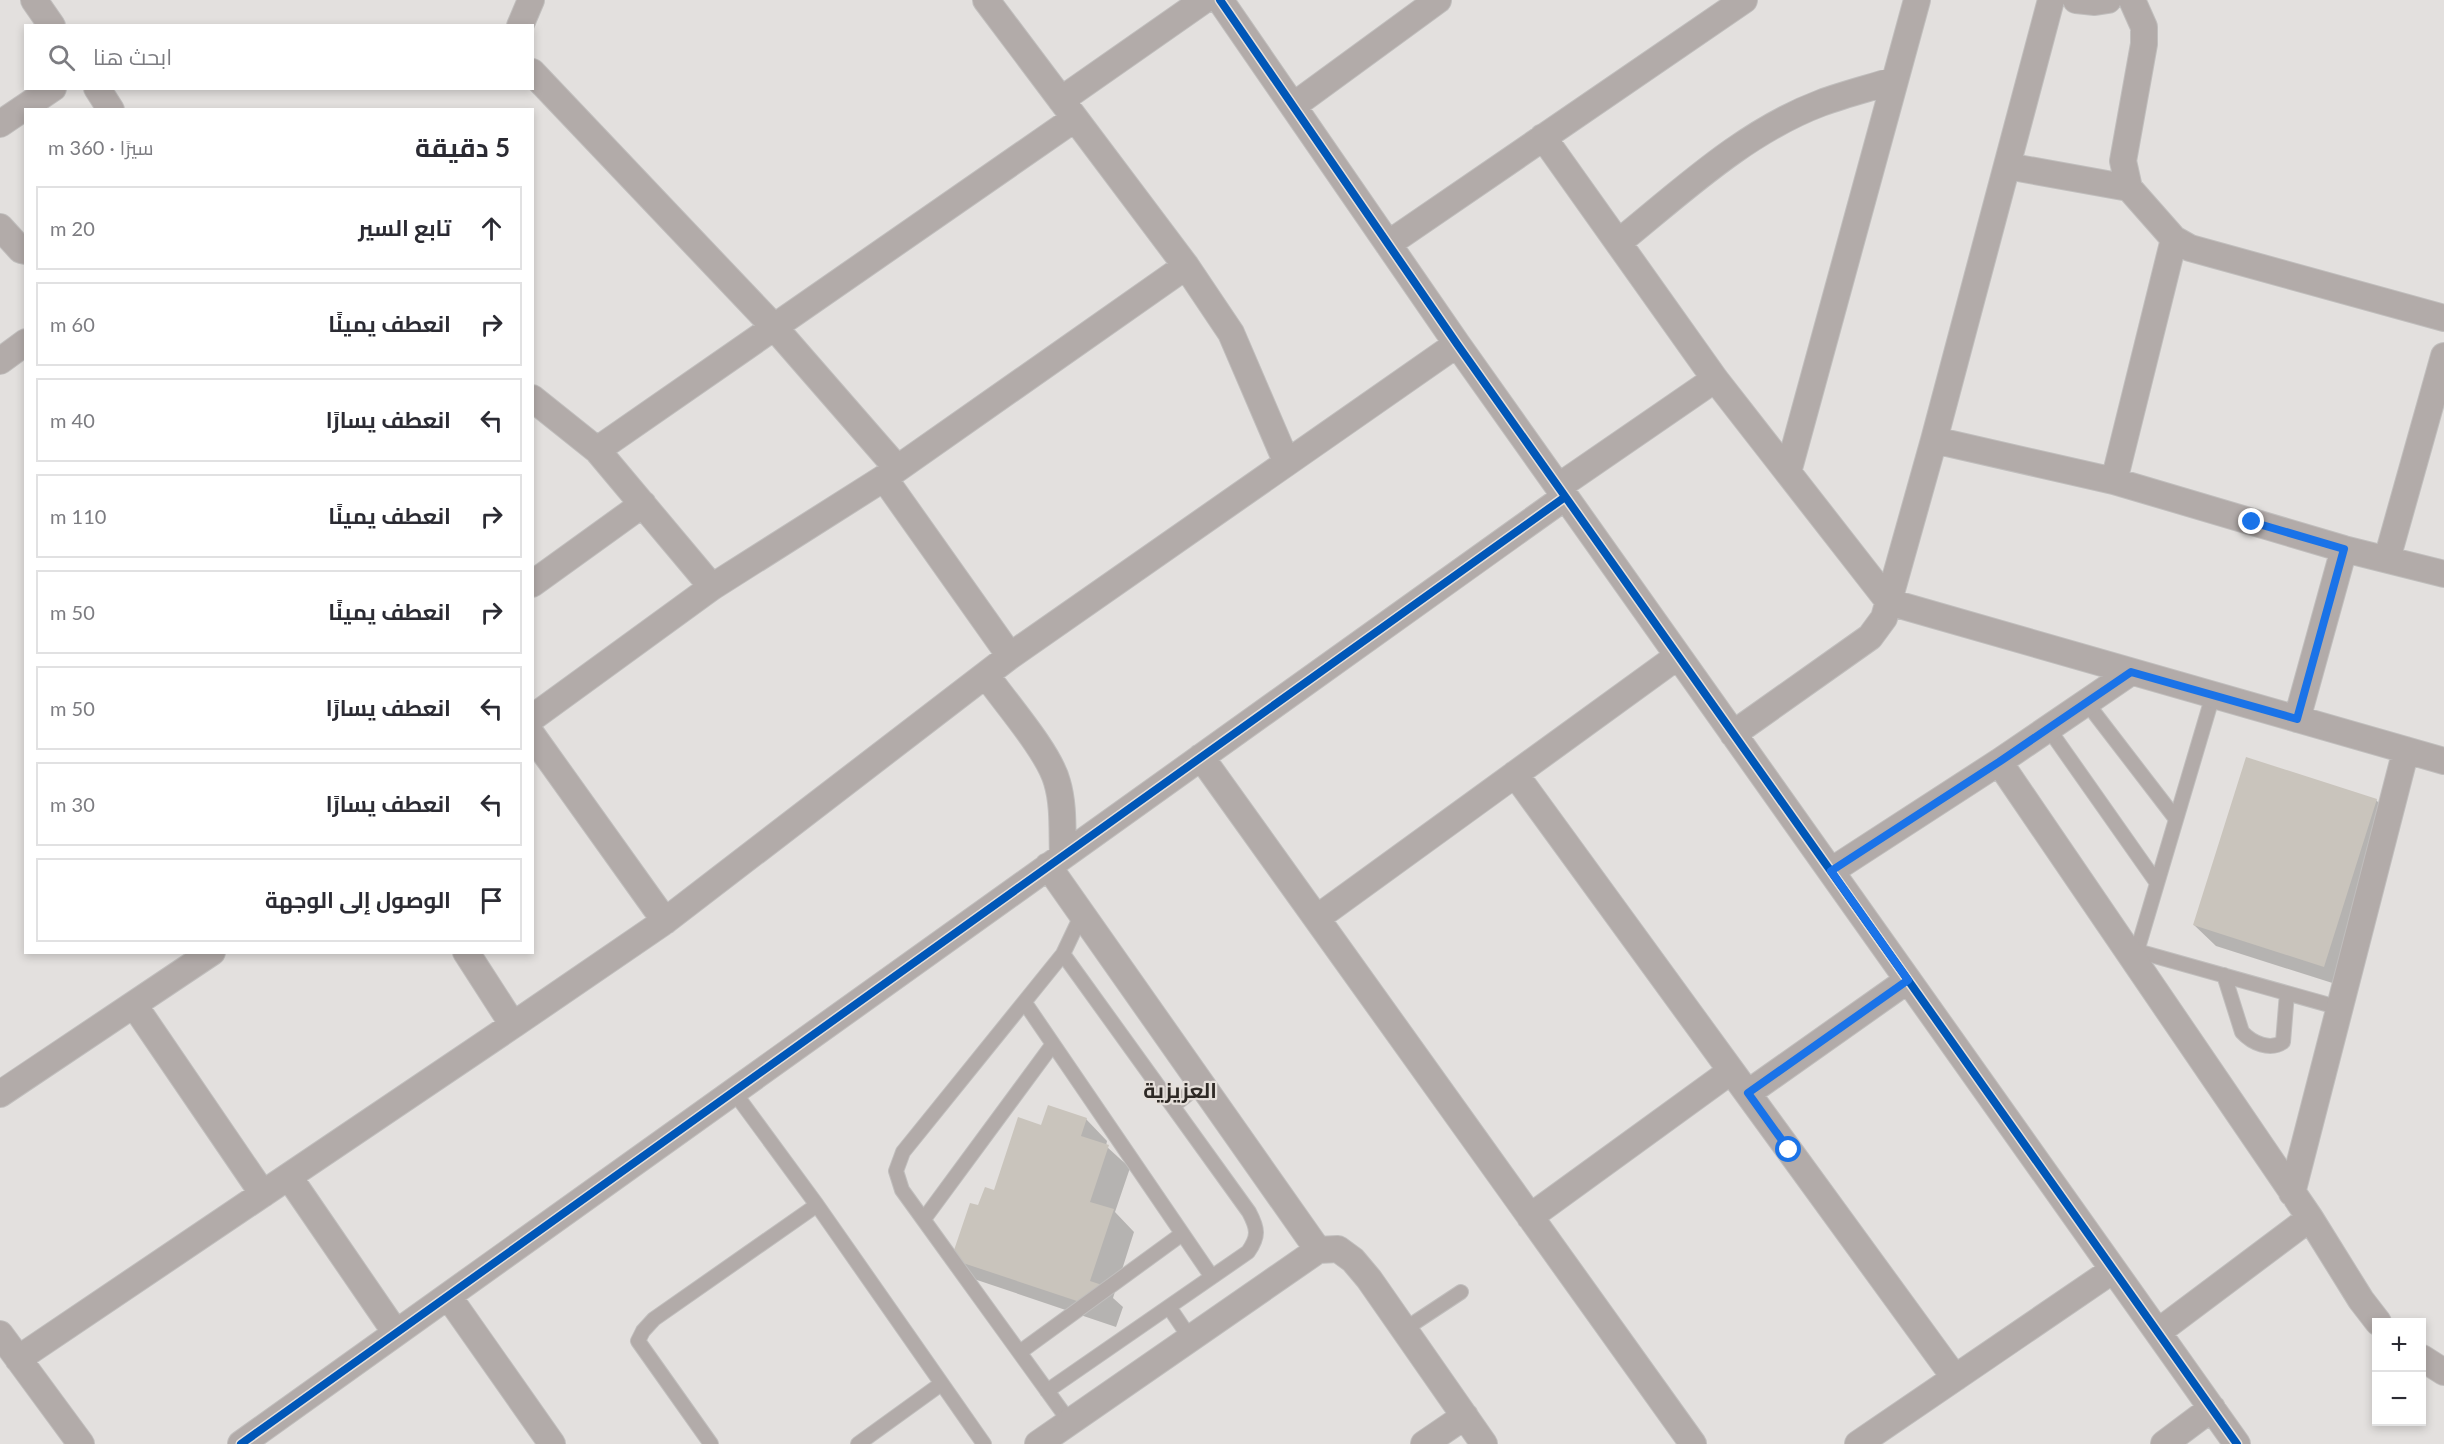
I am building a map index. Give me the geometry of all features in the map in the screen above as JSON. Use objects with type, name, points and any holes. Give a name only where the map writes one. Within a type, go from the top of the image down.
[{"type":"street","points":[[34,0],[51,24]]},
{"type":"street","points":[[521,24],[531,0]]},
{"type":"street","points":[[986,0],[1186,266],[1231,333],[1286,461]]},
{"type":"street","points":[[597,450],[775,328],[1067,110],[1204,0]]},
{"type":"street","points":[[1220,0],[1457,344],[2237,1444]]},
{"type":"street","points":[[1293,106],[1438,0]]},
{"type":"street","points":[[1388,244],[1744,0]]},
{"type":"street","points":[[1788,472],[1917,0]]},
{"type":"street","points":[[1733,734],[1870,637],[1884,618],[1934,440],[2051,0]]},
{"type":"street","points":[[2076,0],[2095,2],[2108,0]]},
{"type":"street","points":[[2132,0],[2144,27],[2144,44],[2123,161],[2129,188],[2174,239],[2190,248],[2444,318]]},
{"type":"street","points":[[534,74],[775,328],[890,473],[1010,656]]},
{"type":"street","points":[[1618,243],[1734,151],[1763,132],[1820,103],[1895,80]]},
{"type":"street","points":[[0,124],[50,90]]},
{"type":"street","points":[[98,90],[110,108]]},
{"type":"street","points":[[1543,137],[1715,379],[1889,602],[2444,761]]},
{"type":"street","points":[[2007,166],[2129,188]]},
{"type":"street","points":[[0,227],[24,251]]},
{"type":"street","points":[[2114,481],[2174,239]]},
{"type":"street","points":[[534,717],[712,587],[890,473],[1186,266]]},
{"type":"street","points":[[0,361],[24,343]]},
{"type":"street","points":[[18,1359],[665,921],[1010,656],[1286,461],[1457,344]]},
{"type":"street","points":[[2387,559],[2444,356]]},
{"type":"street","points":[[241,1444],[1201,757],[1715,379]]},
{"type":"street","points":[[534,400],[597,450],[712,587]]},
{"type":"street","points":[[1934,440],[2114,481],[2344,549],[2444,574]]},
{"type":"street","points":[[534,583],[643,504]]},
{"type":"street","points":[[2297,719],[2344,549]]},
{"type":"street","points":[[1317,918],[1678,656]]},
{"type":"street","points":[[1831,871],[1999,762],[2131,672]]},
{"type":"street","points":[[986,675],[1049,763],[1057,780],[1061,798],[1056,861],[1082,914],[1318,1250]]},
{"type":"street","points":[[534,738],[665,921]]},
{"type":"street","points":[[2292,1193],[2406,750]]},
{"type":"street","points":[[1201,757],[1693,1444]]},
{"type":"street","points":[[1999,762],[2134,954],[2374,1318]]},
{"type":"street","points":[[1515,774],[1955,1378]]},
{"type":"street","points":[[0,1094],[209,954]]},
{"type":"street","points":[[467,954],[513,1025]]},
{"type":"street","points":[[1748,1093],[1908,980]]},
{"type":"street","points":[[134,1005],[263,1194]]},
{"type":"street","points":[[1530,1217],[1731,1071]]},
{"type":"street","points":[[289,1177],[396,1333]]},
{"type":"street","points":[[2158,1332],[2310,1218]]},
{"type":"street","points":[[1053,1436],[1318,1250],[1338,1249],[1353,1260],[1405,1329],[1484,1444]]},
{"type":"street","points":[[1858,1444],[2113,1270]]},
{"type":"street","points":[[448,1296],[552,1444]]},
{"type":"street","points":[[0,1334],[81,1444]]},
{"type":"street","points":[[2426,1361],[2444,1372]]},
{"type":"street","points":[[2164,1444],[2212,1408]]},
{"type":"street","points":[[1424,1444],[1465,1416]]},
{"type":"lane","points":[[2213,695],[2134,954],[2223,975],[2340,1008]]},
{"type":"lane","points":[[2086,702],[2176,819]]},
{"type":"lane","points":[[2048,728],[2157,883]]},
{"type":"lane","points":[[1053,1436],[1047,1391],[902,1190],[896,1171],[903,1152],[1063,954],[1082,914]]},
{"type":"lane","points":[[1047,1391],[1248,1252],[1256,1240],[1257,1228],[1249,1212],[1063,954]]},
{"type":"lane","points":[[2223,975],[2242,1032],[2246,1037],[2269,1047],[2276,1047],[2283,1042],[2287,993]]},
{"type":"lane","points":[[1025,1003],[1212,1277]]},
{"type":"lane","points":[[924,1219],[1053,1044]]},
{"type":"lane","points":[[1173,1106],[1201,1084]]},
{"type":"lane","points":[[734,1092],[817,1205],[984,1444]]},
{"type":"lane","points":[[711,1444],[638,1341],[643,1331],[654,1319],[817,1205]]},
{"type":"lane","points":[[1020,1352],[1182,1234]]},
{"type":"lane","points":[[1405,1329],[1461,1292]]},
{"type":"lane","points":[[1169,1307],[1190,1338]]},
{"type":"lane","points":[[858,1444],[941,1384]]},
{"type":"building","points":[[2246,757],[2377,799],[2324,967],[2193,925]]},
{"type":"building","points":[[1048,1105],[1087,1118],[1081,1136],[1109,1145],[1090,1202],[1114,1209],[1090,1281],[1102,1285],[1095,1307],[951,1259],[970,1203],[978,1205],[985,1187],[994,1190],[1018,1117],[1041,1125]]},
{"type":"cycle path","points":[[1220,0],[1457,344],[2237,1444]]},
{"type":"cycle path","points":[[241,1444],[1565,497]]},
{"type":"district","name":"العزيزية","points":[[1180,1089]]},
{"type":"route","points":[[1789,1150],[1748,1093],[1908,980],[1831,871],[1999,762],[2131,672],[2297,719],[2344,549],[2252,522]]}]
